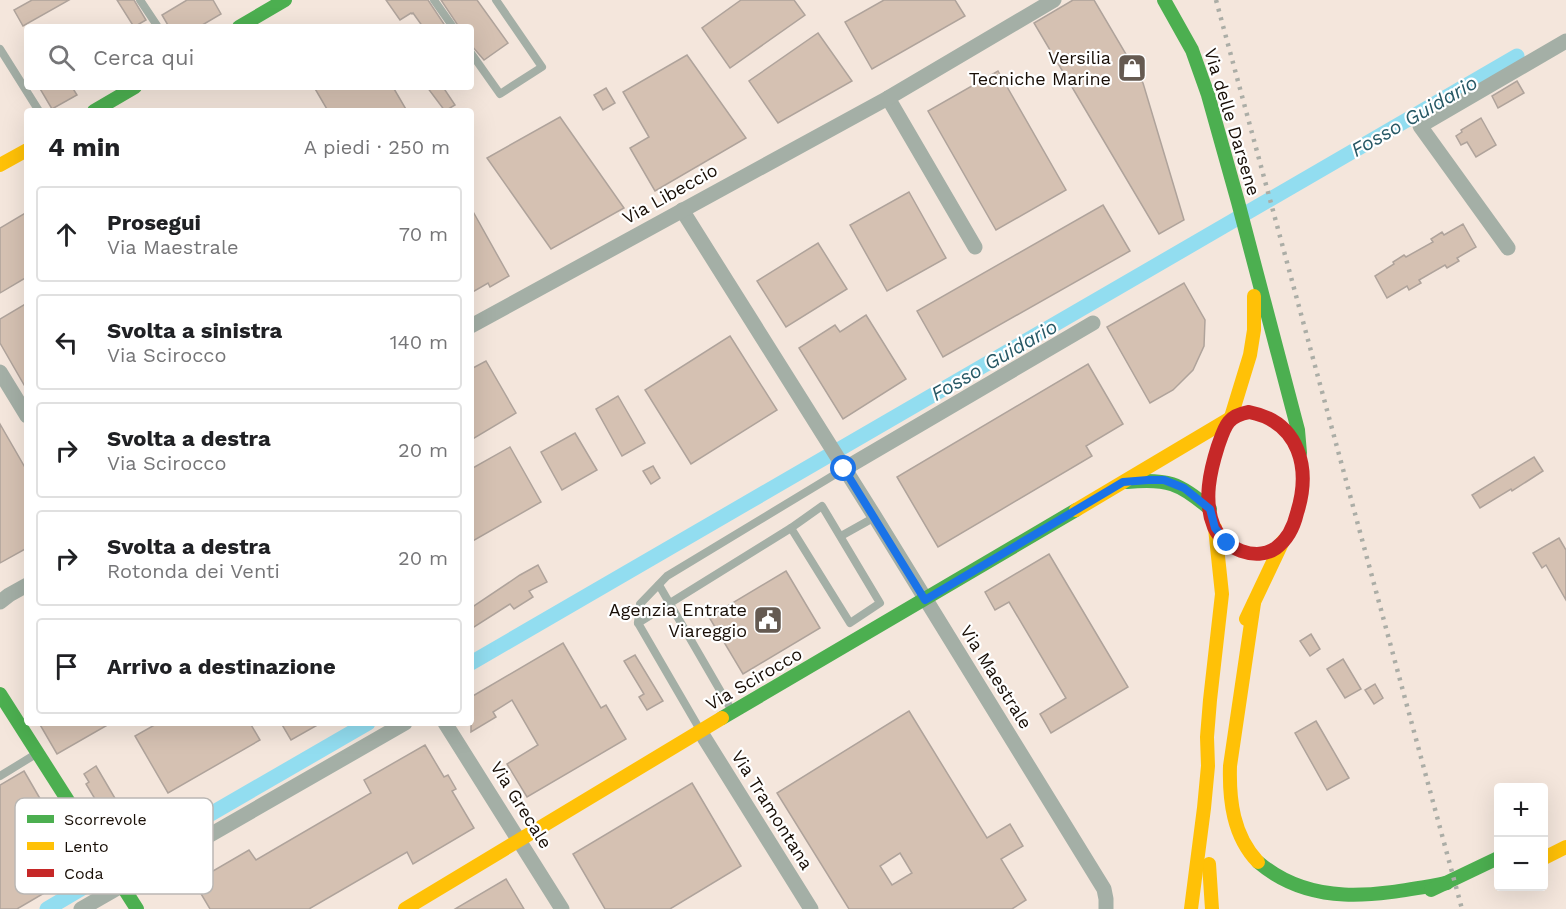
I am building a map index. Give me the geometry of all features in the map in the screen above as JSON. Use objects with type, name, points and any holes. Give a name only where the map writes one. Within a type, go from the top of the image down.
[{"type":"main road","points":[[244,24],[285,0]]},
{"type":"main road","name":"Via delle Darsene","points":[[1164,0],[1192,50],[1202,75],[1298,430],[1300,453]]},
{"type":"main road","points":[[99,108],[130,90]]},
{"type":"main road","points":[[0,165],[24,152]]},
{"type":"main road","name":"Via delle Darsene","points":[[1230,418],[1248,363],[1253,333],[1255,305],[1253,259]]},
{"type":"main road","points":[[1185,905],[1204,808],[1210,700],[1221,605],[1215,528],[1209,496],[1212,464],[1217,445],[1230,418],[1249,412],[1269,417],[1283,428],[1300,453],[1303,484],[1292,529],[1283,541],[1242,628],[1231,664]]},
{"type":"main road","name":"Via Scirocco","points":[[405,909],[700,731],[1230,418]]},
{"type":"main road","name":"Via Scirocco","points":[[1123,482],[1156,479],[1171,482],[1184,488],[1210,509]]},
{"type":"main road","points":[[1215,528],[1231,546],[1248,553],[1270,552],[1283,541]]},
{"type":"main road","points":[[1254,603],[1229,779],[1231,809],[1235,825],[1251,855],[1268,873],[1285,885],[1306,894],[1330,898],[1415,893],[1447,883],[1494,860]]},
{"type":"main road","points":[[1208,766],[1225,689]]},
{"type":"main road","points":[[0,694],[66,798]]},
{"type":"main road","points":[[1204,808],[1212,909]]},
{"type":"main road","points":[[1548,856],[1566,847]]},
{"type":"main road","points":[[1400,905],[1415,893]]},
{"type":"main road","points":[[127,894],[137,909]]},
{"type":"street","name":"Via Libeccio","points":[[474,324],[888,98],[1054,0]]},
{"type":"street","points":[[1508,248],[1420,126],[1566,41]]},
{"type":"street","points":[[888,98],[975,247]]},
{"type":"street","name":"Via Maestrale","points":[[682,210],[875,517],[1104,889],[1106,909]]},
{"type":"street","points":[[843,466],[1094,323]]},
{"type":"street","points":[[0,372],[24,411]]},
{"type":"street","points":[[3,598],[24,587]]},
{"type":"street","points":[[213,834],[400,726]]},
{"type":"street","name":"Via Grecale","points":[[447,726],[562,909]]},
{"type":"street","name":"Via Tramontana","points":[[700,731],[811,909]]},
{"type":"street","points":[[81,909],[108,894]]},
{"type":"lane","points":[[140,0],[156,24]]},
{"type":"lane","points":[[434,0],[451,24]]},
{"type":"lane","points":[[474,57],[500,94],[542,67],[496,0]]},
{"type":"lane","points":[[0,49],[24,87]]},
{"type":"lane","points":[[26,90],[37,108]]},
{"type":"lane","points":[[700,731],[638,622],[640,604],[668,576],[843,466]]},
{"type":"lane","points":[[638,622],[791,528],[822,506],[880,603],[850,623],[791,528]]},
{"type":"lane","points":[[841,536],[875,517]]},
{"type":"lane","points":[[659,585],[733,712]]},
{"type":"lane","points":[[0,776],[37,753]]},
{"type":"building","points":[[32,0],[69,0],[23,26],[14,10]]},
{"type":"building","points":[[117,0],[134,0],[146,20],[139,24],[132,24]]},
{"type":"building","points":[[187,0],[213,0],[221,14],[204,24],[167,24],[162,15]]},
{"type":"building","points":[[386,0],[428,0],[444,24],[421,24],[413,13],[400,20]]},
{"type":"building","points":[[441,0],[477,0],[508,43],[484,60],[474,48],[474,24],[457,24]]},
{"type":"building","points":[[741,0],[794,0],[805,15],[730,68],[702,28]]},
{"type":"building","points":[[884,0],[955,0],[965,16],[872,69],[845,22]]},
{"type":"building","points":[[1073,0],[1094,0],[1143,83],[1184,220],[1159,234],[1034,23]]},
{"type":"building","points":[[818,33],[852,81],[778,123],[749,81]]},
{"type":"building","points":[[687,55],[746,138],[655,191],[630,148],[649,137],[623,92]]},
{"type":"building","points":[[998,71],[1066,190],[996,230],[928,111]]},
{"type":"building","points":[[1517,81],[1524,93],[1498,108],[1492,96]]},
{"type":"building","points":[[606,88],[615,103],[603,110],[594,95]]},
{"type":"building","points":[[41,90],[74,90],[77,95],[51,108]]},
{"type":"building","points":[[316,90],[395,90],[405,108],[326,108]]},
{"type":"building","points":[[429,90],[445,90],[455,105],[443,108]]},
{"type":"building","points":[[560,117],[624,208],[551,249],[487,158]]},
{"type":"building","points":[[1481,118],[1496,145],[1476,157],[1467,142],[1461,145],[1456,136],[1462,132],[1461,130]]},
{"type":"building","points":[[909,192],[946,258],[887,291],[850,225]]},
{"type":"building","points":[[1103,205],[1130,251],[943,357],[917,311]]},
{"type":"building","points":[[474,213],[509,276],[490,287],[488,283],[474,291]]},
{"type":"building","points":[[24,214],[24,279],[0,293],[0,228]]},
{"type":"building","points":[[1463,224],[1476,247],[1457,258],[1459,261],[1447,268],[1445,265],[1419,280],[1421,283],[1409,290],[1407,286],[1387,298],[1375,276],[1404,255],[1406,257],[1433,242],[1431,239],[1442,232],[1444,235]]},
{"type":"building","points":[[818,243],[847,289],[786,327],[757,281]]},
{"type":"building","points":[[1184,283],[1205,320],[1204,346],[1193,370],[1173,390],[1150,403],[1107,327]]},
{"type":"building","points":[[24,305],[24,385],[0,343],[0,319]]},
{"type":"building","points":[[866,315],[906,379],[843,419],[799,348],[835,325],[840,332]]},
{"type":"building","points":[[730,336],[777,410],[691,464],[645,390]]},
{"type":"building","points":[[486,361],[516,413],[474,438],[474,367]]},
{"type":"building","points":[[1088,364],[1123,424],[1086,446],[1092,456],[938,547],[897,477]]},
{"type":"building","points":[[618,396],[645,443],[622,456],[596,409]]},
{"type":"building","points":[[0,424],[24,466],[24,550],[0,563]]},
{"type":"building","points":[[575,433],[597,470],[562,490],[541,452]]},
{"type":"building","points":[[510,447],[541,502],[474,540],[474,467]]},
{"type":"building","points":[[1534,457],[1543,471],[1480,508],[1472,495]]},
{"type":"building","points":[[653,466],[660,478],[651,484],[643,471]]},
{"type":"building","points":[[1559,538],[1566,550],[1566,600],[1546,565],[1542,568],[1533,553]]},
{"type":"building","points":[[1049,554],[1128,687],[1051,733],[1040,714],[1066,698],[1009,602],[995,610],[985,592]]},
{"type":"building","points":[[538,565],[547,582],[529,591],[533,597],[514,609],[510,604],[474,627],[474,606]]},
{"type":"building","points":[[786,571],[820,628],[743,674],[709,617]]},
{"type":"building","points":[[1311,634],[1320,649],[1310,656],[1300,641]]},
{"type":"building","points":[[563,643],[601,708],[606,705],[626,739],[527,797],[507,764],[538,745],[512,700],[493,712],[496,717],[471,732],[471,726],[474,726],[474,695]]},
{"type":"building","points":[[635,655],[663,701],[647,710],[639,697],[644,694],[624,661]]},
{"type":"building","points":[[1343,659],[1361,689],[1345,698],[1327,669]]},
{"type":"building","points":[[1375,684],[1383,698],[1374,704],[1365,690]]},
{"type":"building","points":[[909,711],[987,838],[1010,824],[1023,846],[1001,859],[1026,900],[1012,909],[849,909],[777,793]],"holes":[[[900,853],[912,873],[892,885],[880,866]]]},
{"type":"building","points":[[1316,721],[1349,778],[1327,790],[1295,733]]},
{"type":"building","points":[[41,726],[106,726],[57,754]]},
{"type":"building","points":[[153,726],[252,726],[260,740],[168,793],[135,736]]},
{"type":"building","points":[[283,726],[316,726],[291,740]]},
{"type":"building","points":[[425,745],[444,777],[448,775],[456,789],[452,791],[474,828],[413,864],[407,852],[309,909],[210,909],[201,894],[213,894],[213,871],[249,850],[256,860],[371,793],[364,780]]},
{"type":"building","points":[[96,766],[115,798],[94,798],[86,784],[89,782],[84,774]]},
{"type":"building","points":[[24,771],[40,798],[15,798],[15,894],[43,894],[17,909],[0,909],[0,785]]},
{"type":"building","points":[[692,783],[741,866],[670,909],[605,909],[573,854]]},
{"type":"building","points":[[506,879],[524,909],[455,909]]},
{"type":"waterway","name":"Fosso Guidario","points":[[474,661],[1517,56]]},
{"type":"waterway","name":"Fosso Guidario","points":[[213,813],[363,726]]},
{"type":"waterway","name":"Fosso Guidario","points":[[47,909],[72,894]]},
{"type":"railway","points":[[1216,0],[1462,909]]},
{"type":"traffic: fast","points":[[244,24],[285,0]]},
{"type":"traffic: fast","points":[[1164,0],[1192,50],[1208,95],[1298,430],[1300,453]]},
{"type":"traffic: fast","points":[[99,108],[130,90]]},
{"type":"traffic: fast","points":[[1127,482],[1153,481],[1172,484],[1190,493],[1210,509]]},
{"type":"traffic: fast","points":[[722,718],[1076,510]]},
{"type":"traffic: fast","points":[[0,694],[66,798]]},
{"type":"traffic: fast","points":[[1431,890],[1494,860]]},
{"type":"traffic: fast","points":[[1258,862],[1279,877],[1301,887],[1348,895],[1397,891],[1447,883]]},
{"type":"traffic: fast","points":[[127,894],[137,909]]},
{"type":"traffic: slow","points":[[0,165],[24,152]]},
{"type":"traffic: slow","points":[[1231,417],[1250,355],[1254,330],[1254,296]]},
{"type":"traffic: slow","points":[[1076,510],[1229,419]]},
{"type":"traffic: slow","points":[[1191,909],[1204,808],[1210,700],[1222,594],[1215,528]]},
{"type":"traffic: slow","points":[[1246,619],[1283,541]]},
{"type":"traffic: slow","points":[[1254,603],[1230,779],[1234,817],[1238,829],[1243,841],[1258,862]]},
{"type":"traffic: slow","points":[[405,909],[722,718]]},
{"type":"traffic: slow","points":[[1548,856],[1566,847]]},
{"type":"traffic: slow","points":[[1209,864],[1212,909]]},
{"type":"traffic: jam","points":[[1249,412],[1266,417],[1280,426],[1290,437],[1297,450],[1303,480],[1297,513],[1290,532],[1276,548],[1259,554],[1241,551],[1225,542],[1214,527],[1208,497],[1210,476],[1223,433],[1231,419],[1249,412]]},
{"type":"place","name":"Versilia Tecniche Marine","points":[[1132,68]]},
{"type":"place","name":"Agenzia Entrate Viareggio","points":[[768,620]]},
{"type":"route","points":[[844,469],[925,600],[1123,482],[1156,479],[1184,488],[1210,509],[1215,528],[1227,543]]}]
